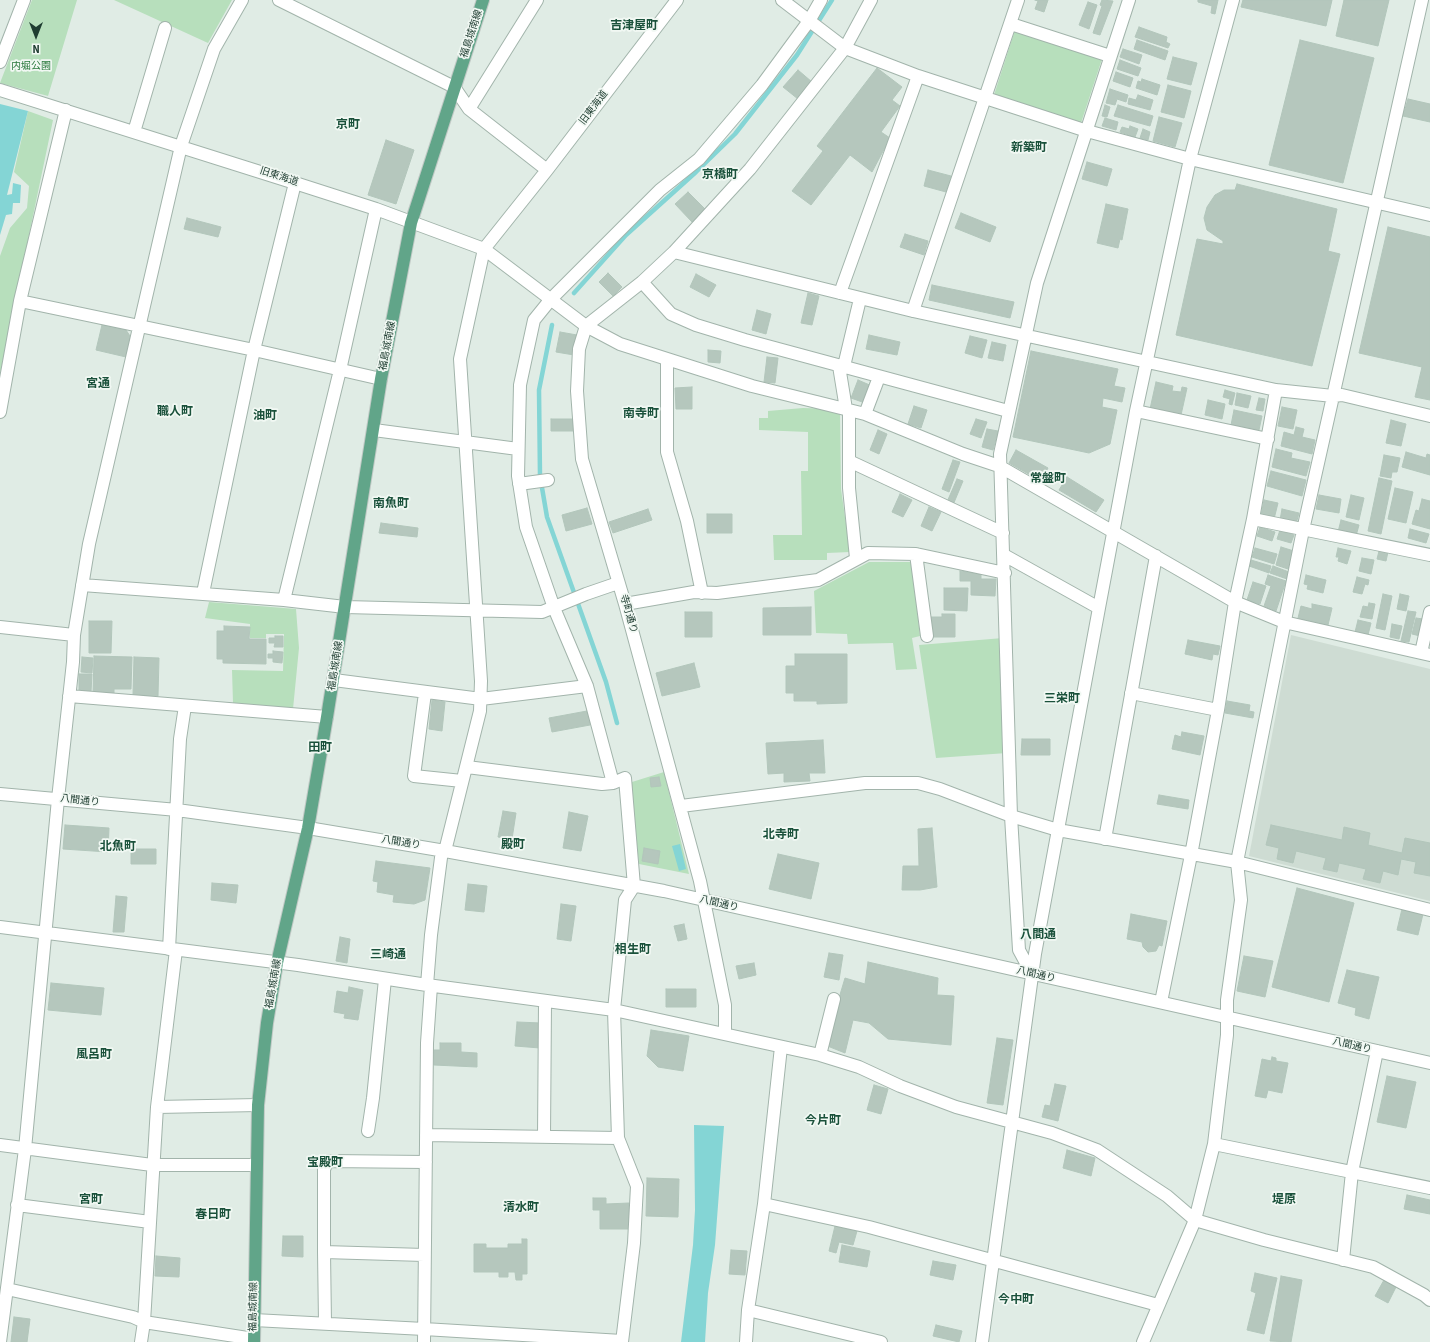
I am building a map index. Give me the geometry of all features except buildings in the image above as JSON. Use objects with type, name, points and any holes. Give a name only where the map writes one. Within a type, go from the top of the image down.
[{"type":"main road","name":"福島城南線","points":[[254,1341],[258,1105],[267,1023],[277,963],[308,828],[328,717],[381,379],[411,223],[483,0]]},
{"type":"street","points":[[0,62],[24,0]]},
{"type":"street","points":[[0,1342],[25,1149],[68,696],[73,662],[74,635],[89,544],[181,146],[214,48],[242,0]]},
{"type":"street","points":[[279,0],[454,88],[469,109],[547,170]]},
{"type":"street","points":[[469,109],[537,0]]},
{"type":"street","name":"旧東海道","points":[[0,90],[295,183],[376,210],[484,249],[547,170],[677,0]]},
{"type":"street","points":[[782,0],[845,48],[918,76],[1088,131],[1190,159],[1430,215]]},
{"type":"street","points":[[613,783],[587,686],[526,527],[519,484],[518,449],[520,385],[534,320],[551,299],[660,190],[698,159],[762,85],[809,20],[821,0]]},
{"type":"street","points":[[586,326],[642,282],[674,252],[750,169],[845,48],[871,0]]},
{"type":"street","points":[[913,311],[1018,0]]},
{"type":"street","points":[[1032,974],[1019,950],[1011,816],[1004,555],[999,466],[1008,410],[1037,283],[1088,131],[1110,56],[1129,0]]},
{"type":"street","points":[[982,1342],[1032,974],[1113,531],[1146,361],[1190,159],[1233,0]]},
{"type":"street","points":[[1142,1342],[1195,1220],[1214,1144],[1228,1018],[1227,1000],[1241,900],[1237,862],[1303,530],[1375,202],[1422,0]]},
{"type":"street","points":[[1011,24],[1110,56]]},
{"type":"street","points":[[134,132],[165,28]]},
{"type":"street","points":[[840,293],[918,76]]},
{"type":"street","points":[[0,412],[20,301],[66,110]]},
{"type":"street","points":[[203,593],[254,350],[295,183]]},
{"type":"street","points":[[284,600],[340,370],[376,210]]},
{"type":"street","points":[[424,1342],[427,1043],[430,935],[444,850],[467,767],[480,710],[466,442],[460,358],[484,249],[586,326],[620,344],[752,386],[865,414],[963,454],[999,466],[1235,602],[1284,622],[1426,654],[1430,612]]},
{"type":"street","points":[[674,252],[860,299],[1276,390],[1333,396],[1342,395],[1430,416]]},
{"type":"street","points":[[642,282],[671,314],[696,325],[879,377],[1008,410]]},
{"type":"street","points":[[856,558],[849,488],[848,409],[842,366],[860,299]]},
{"type":"street","points":[[20,301],[254,350],[381,379]]},
{"type":"street","name":"寺町通り","points":[[586,326],[579,349],[576,391],[582,459],[625,604],[681,806],[705,900],[725,1005],[725,1033]]},
{"type":"street","points":[[667,360],[668,452],[687,521],[702,593]]},
{"type":"street","points":[[865,414],[879,377]]},
{"type":"street","points":[[1161,1002],[1191,855],[1218,710],[1235,602],[1253,520],[1276,390]]},
{"type":"street","points":[[1136,412],[1268,438]]},
{"type":"street","points":[[374,430],[518,449]]},
{"type":"street","points":[[849,461],[1003,532]]},
{"type":"street","points":[[519,484],[542,481]]},
{"type":"street","points":[[1253,520],[1430,555]]},
{"type":"street","points":[[625,604],[694,592],[702,593],[818,580],[856,558],[868,553],[916,554],[1004,573]]},
{"type":"street","points":[[916,554],[927,636]]},
{"type":"street","points":[[1004,555],[1099,608]]},
{"type":"street","points":[[1105,839],[1156,556]]},
{"type":"street","points":[[82,585],[203,593],[345,607],[542,612],[618,583]]},
{"type":"street","points":[[0,628],[74,635]]},
{"type":"street","points":[[334,680],[480,699],[587,686]]},
{"type":"street","points":[[1131,692],[1218,710]]},
{"type":"street","points":[[425,693],[414,776],[462,781]]},
{"type":"street","points":[[68,696],[328,717]]},
{"type":"street","points":[[141,1342],[144,1322],[152,1165],[172,949],[180,739],[185,706]]},
{"type":"street","points":[[254,1320],[325,1323],[622,1342],[634,1243],[637,1186],[618,1138],[614,1010],[624,900],[634,886],[624,778],[613,783],[602,784],[467,767]]},
{"type":"street","points":[[681,806],[865,783],[918,783],[940,789],[1011,816],[1058,830],[1191,855],[1237,862],[1430,910]]},
{"type":"street","name":"八間通り","points":[[0,794],[177,810],[308,828],[444,850],[705,900],[1430,1063]]},
{"type":"street","points":[[0,927],[298,965],[429,986],[614,1010],[725,1033],[820,1055],[859,1067],[900,1086],[956,1107],[1052,1133],[1097,1150],[1150,1184],[1195,1220],[1264,1240],[1373,1267],[1424,1295],[1430,1300]]},
{"type":"street","points":[[368,1131],[386,979]]},
{"type":"street","points":[[820,1055],[834,999]]},
{"type":"street","points":[[544,1137],[545,1002]]},
{"type":"street","points":[[746,1342],[748,1310],[764,1204],[781,1047]]},
{"type":"street","points":[[1343,1260],[1352,1172],[1377,1051]]},
{"type":"street","points":[[157,1107],[258,1105]]},
{"type":"street","points":[[426,1135],[618,1138]]},
{"type":"street","points":[[1214,1144],[1430,1188]]},
{"type":"street","points":[[0,1145],[152,1165],[256,1165]]},
{"type":"street","points":[[325,1323],[324,1169],[328,1161],[426,1162]]},
{"type":"street","points":[[764,1204],[869,1227],[1158,1305]]},
{"type":"street","points":[[17,1205],[150,1222]]},
{"type":"street","points":[[324,1252],[424,1255]]},
{"type":"street","points":[[7,1289],[133,1317],[144,1322],[254,1341]]},
{"type":"street","points":[[748,1310],[881,1342]]},
{"type":"shaded area","points":[[1291,635],[1430,669],[1430,901],[1249,856]]},
{"type":"green space","name":"内堀公園","points":[[32,0],[77,0],[48,96],[0,83]]},
{"type":"green space","points":[[114,0],[232,0],[208,43]]},
{"type":"green space","points":[[1015,30],[1102,59],[1081,123],[994,95]]},
{"type":"green space","points":[[28,111],[53,120],[0,374],[0,256],[10,228],[27,208],[29,186],[14,172]]},
{"type":"green space","points":[[803,408],[836,409],[840,414],[841,489],[850,552],[827,553],[827,560],[774,560],[773,535],[802,535],[801,471],[808,471],[808,432],[759,430],[759,418],[768,418],[768,411]]},
{"type":"green space","points":[[869,562],[912,562],[920,636],[912,638],[917,669],[896,670],[893,643],[848,644],[847,634],[816,633],[814,591]]},
{"type":"green space","points":[[209,602],[296,609],[299,648],[293,709],[233,703],[232,670],[283,671],[284,634],[266,634],[266,638],[250,638],[250,624],[205,618]]},
{"type":"green space","points":[[1003,638],[1007,753],[936,758],[919,645]]},
{"type":"green space","points":[[664,772],[689,874],[639,864],[631,785],[632,782]]},
{"type":"water","points":[[0,104],[28,111],[7,195],[12,194],[13,183],[21,185],[20,203],[13,203],[12,214],[6,215],[0,235]]},
{"type":"water","points":[[680,844],[686,869],[679,871],[672,846]]},
{"type":"water","points":[[694,1125],[724,1126],[715,1245],[708,1293],[705,1342],[681,1342],[693,1245],[695,1210]]},
{"type":"waterway","points":[[574,293],[626,235],[696,172],[735,134],[797,55],[832,0]]},
{"type":"waterway","points":[[552,325],[539,390],[540,476],[547,517],[606,682],[617,723]]},
{"type":"district","name":"吉津屋町","points":[[634,26]]},
{"type":"district","name":"京町","points":[[348,125]]},
{"type":"district","name":"新築町","points":[[1029,148]]},
{"type":"district","name":"京橋町","points":[[720,175]]},
{"type":"district","name":"宮通","points":[[98,384]]},
{"type":"district","name":"職人町","points":[[175,412]]},
{"type":"district","name":"南寺町","points":[[641,414]]},
{"type":"district","name":"油町","points":[[265,416]]},
{"type":"district","name":"常盤町","points":[[1048,479]]},
{"type":"district","name":"南魚町","points":[[391,504]]},
{"type":"district","name":"三栄町","points":[[1062,699]]},
{"type":"district","name":"田町","points":[[320,748]]},
{"type":"district","name":"北寺町","points":[[781,835]]},
{"type":"district","name":"殿町","points":[[513,845]]},
{"type":"district","name":"北魚町","points":[[118,847]]},
{"type":"district","name":"八間通","points":[[1038,935]]},
{"type":"district","name":"相生町","points":[[633,950]]},
{"type":"district","name":"三崎通","points":[[388,955]]},
{"type":"district","name":"風呂町","points":[[94,1055]]},
{"type":"district","name":"今片町","points":[[823,1121]]},
{"type":"district","name":"宝殿町","points":[[325,1163]]},
{"type":"district","name":"宮町","points":[[91,1200]]},
{"type":"district","name":"堤原","points":[[1284,1200]]},
{"type":"district","name":"清水町","points":[[521,1208]]},
{"type":"district","name":"春日町","points":[[213,1215]]},
{"type":"district","name":"今中町","points":[[1016,1300]]}]
